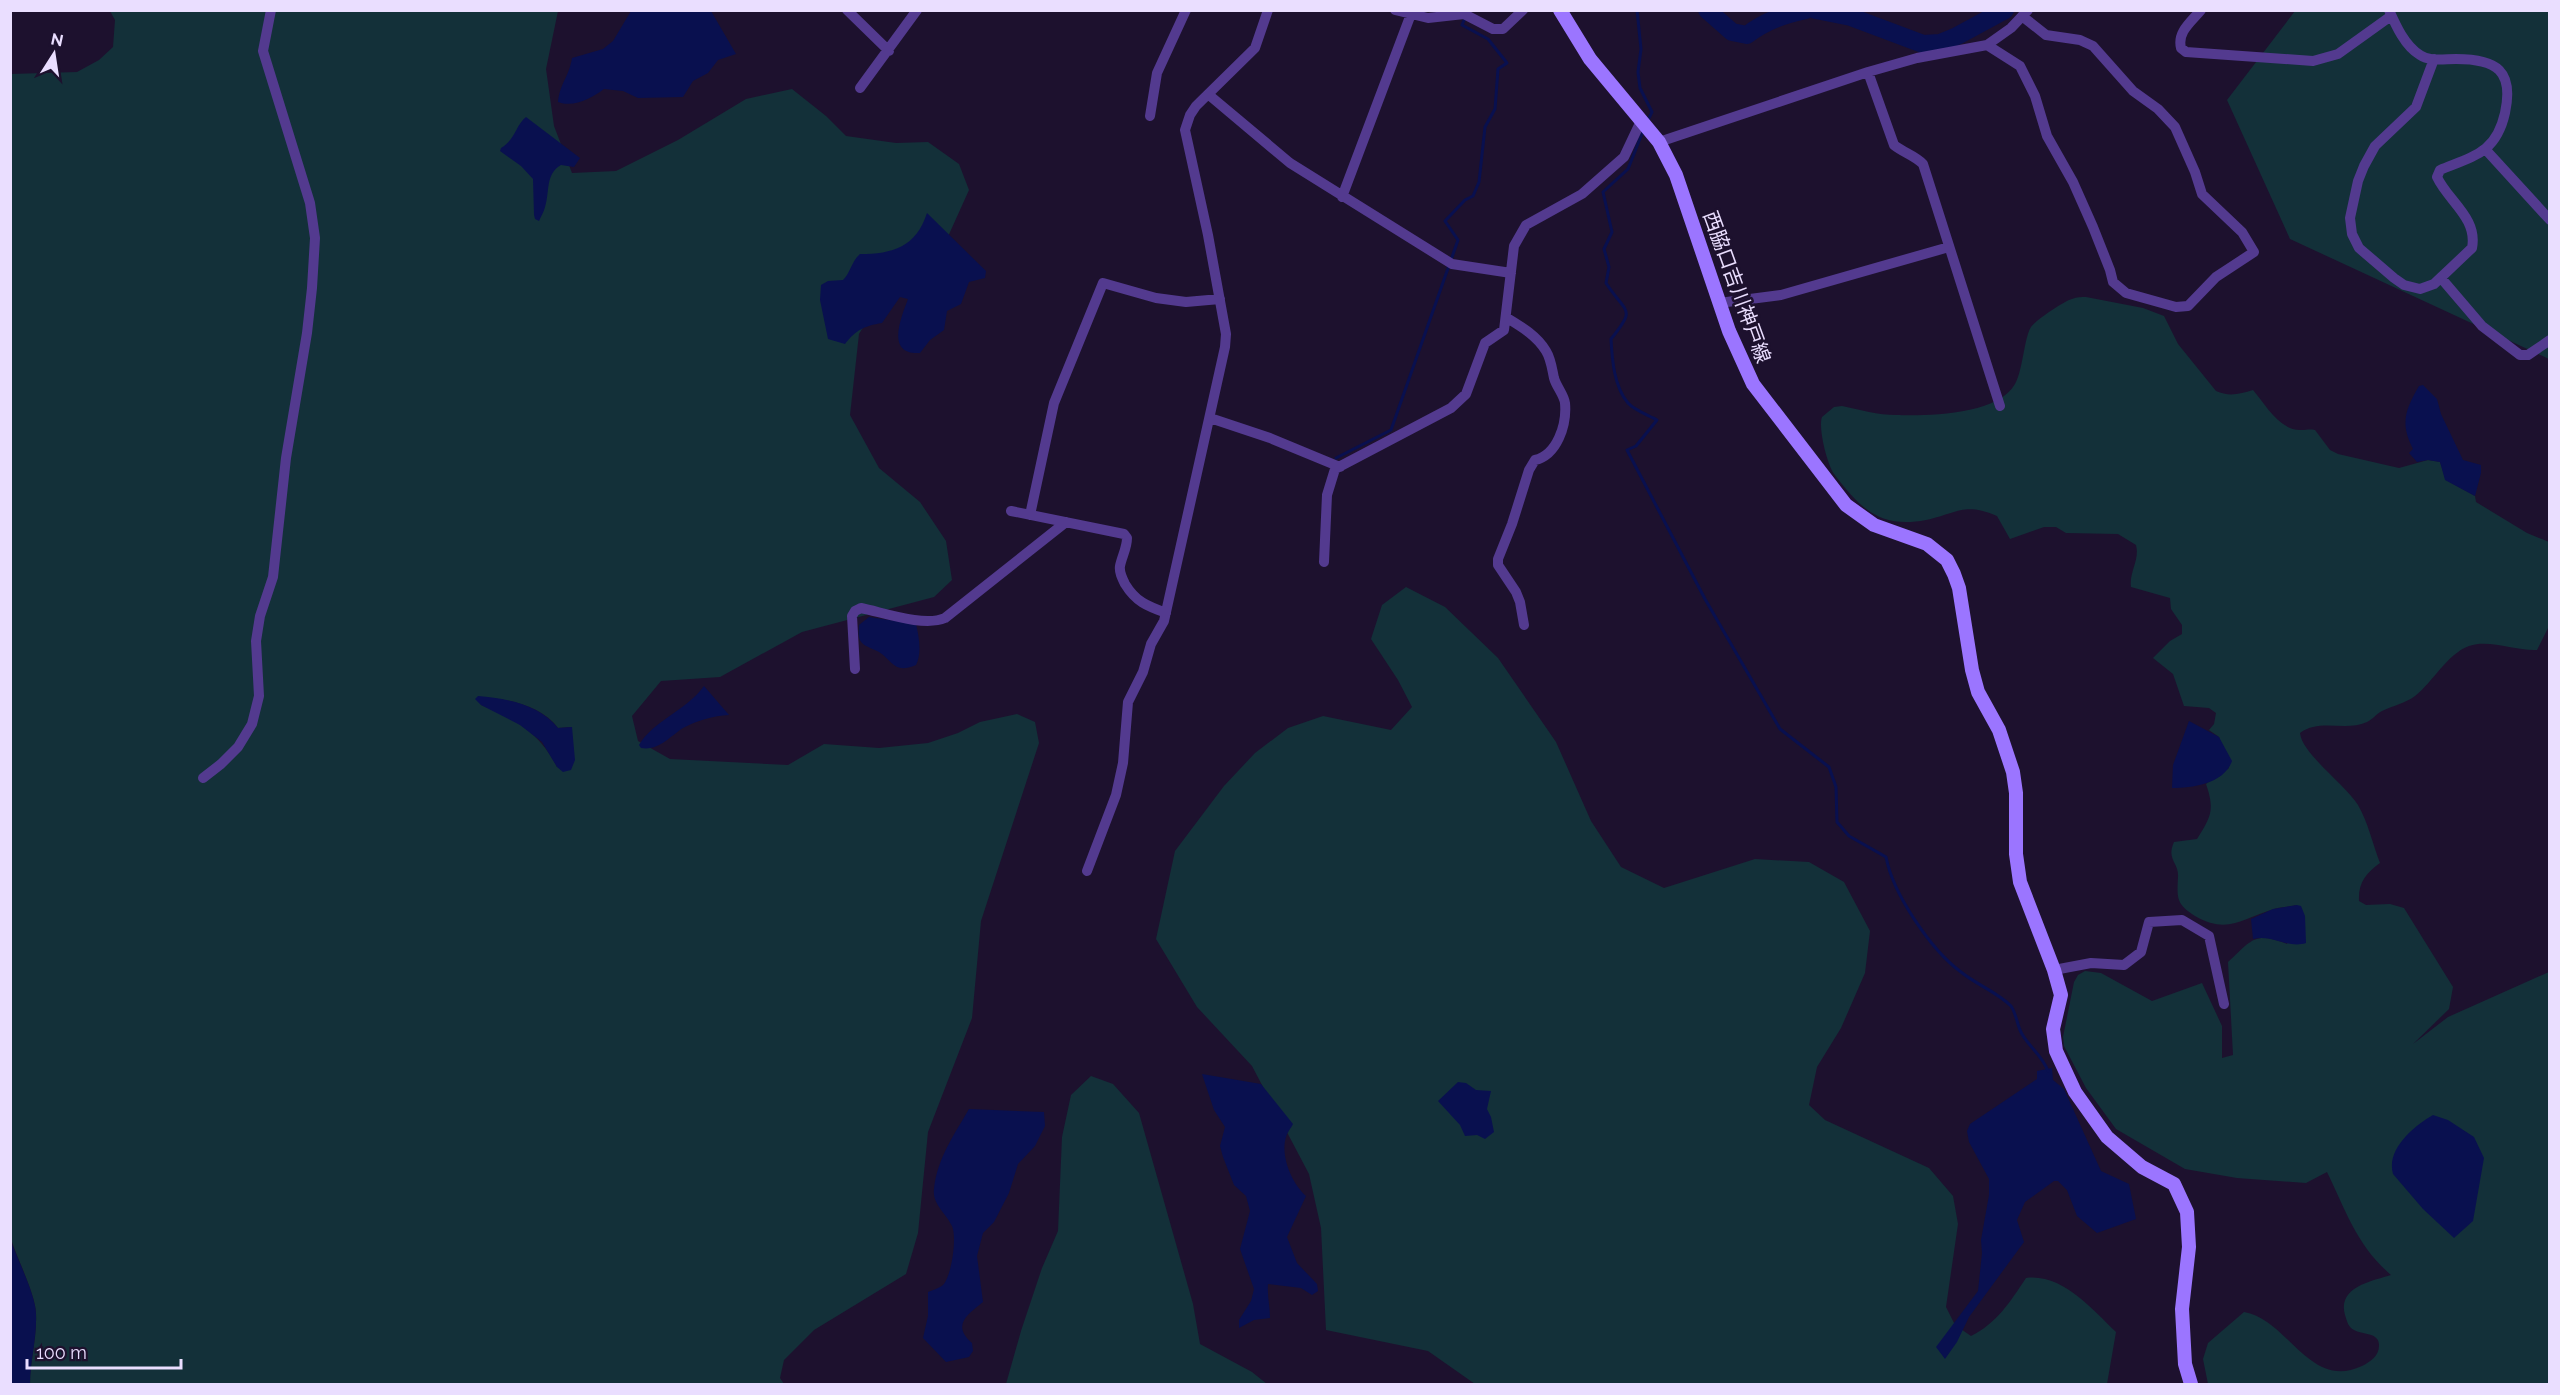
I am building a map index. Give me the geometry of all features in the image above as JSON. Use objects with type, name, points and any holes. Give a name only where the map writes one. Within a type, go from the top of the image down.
[{"type":"main road","name":"西脇口吉川神戸線","points":[[1560,10],[1590,59],[1655,137],[1676,175],[1729,331],[1753,384],[1846,506],[1874,525],[1927,544],[1947,560],[1954,574],[1959,588],[1972,670],[1978,692],[1999,730],[2013,772],[2016,793],[2016,854],[2020,882],[2054,970],[2061,995],[2054,1029],[2056,1051],[2075,1092],[2107,1137],[2142,1167],[2174,1184],[2187,1212],[2189,1247],[2182,1309],[2185,1364],[2191,1384]]},
{"type":"street","points":[[203,778],[222,764],[238,747],[252,724],[259,696],[255,641],[260,616],[273,577],[286,458],[307,333],[312,288],[315,238],[310,203],[263,51],[271,10]]},
{"type":"street","points":[[847,10],[889,51]]},
{"type":"street","points":[[860,88],[917,10]]},
{"type":"street","points":[[1150,116],[1157,73],[1186,10]]},
{"type":"street","points":[[1087,871],[1116,795],[1123,763],[1128,702],[1143,672],[1151,644],[1166,613],[1225,347],[1226,334],[1220,299],[1185,130],[1196,106],[1256,48],[1268,10]]},
{"type":"street","points":[[1395,10],[1442,19],[1464,14],[1492,29],[1503,29],[1523,10]]},
{"type":"street","points":[[2201,10],[2182,31],[2179,40],[2181,48],[2186,52],[2313,61],[2338,54],[2390,13],[2408,45],[2419,55],[2434,59],[2459,58],[2489,64],[2501,70],[2508,84],[2508,99],[2502,127],[2486,150],[2440,170],[2438,177],[2469,222],[2474,239],[2472,248],[2434,284],[2420,289],[2404,285],[2359,248],[2352,234],[2350,218],[2358,181],[2364,166],[2375,146],[2416,107],[2434,59]]},
{"type":"street","points":[[1655,137],[1917,58],[1987,45],[2011,28],[2025,13],[2046,35],[2080,40],[2094,46],[2133,91],[2158,109],[2175,127],[2202,194],[2242,232],[2254,252],[2216,277],[2188,306],[2176,307],[2126,293],[2113,282],[2093,227],[2073,182],[2047,136],[2035,96],[2020,66],[1987,45]]},
{"type":"street","points":[[1342,197],[1411,14]]},
{"type":"street","points":[[1868,72],[1894,145],[1901,151],[1916,156],[1923,165],[2000,406]]},
{"type":"street","points":[[1209,95],[1290,162],[1342,197],[1452,264],[1510,273]]},
{"type":"street","points":[[1324,562],[1328,495],[1331,476],[1335,470],[1451,408],[1466,394],[1485,343],[1504,330],[1514,246],[1526,225],[1582,194],[1624,157],[1641,121]]},
{"type":"street","points":[[2486,150],[2550,220]]},
{"type":"street","points":[[1719,303],[1781,296],[1949,246]]},
{"type":"street","points":[[2441,278],[2482,326],[2520,355],[2528,355],[2550,340]]},
{"type":"street","points":[[1030,515],[1054,403],[1104,283],[1156,298],[1220,299]]},
{"type":"street","points":[[1507,318],[1529,332],[1545,349],[1565,403],[1561,433],[1545,458],[1535,460],[1529,470],[1498,559],[1498,565],[1520,602],[1524,625]]},
{"type":"street","points":[[1210,418],[1270,438],[1340,467]]},
{"type":"street","points":[[1011,511],[1124,534],[1127,544],[1120,566],[1122,579],[1133,597],[1141,604],[1166,613]]},
{"type":"street","points":[[855,669],[852,616],[855,611],[861,609],[923,622],[936,622],[945,618],[1066,522]]},
{"type":"street","points":[[2054,970],[2091,963],[2124,965],[2141,952],[2149,922],[2182,920],[2209,936],[2224,1004]]},
{"type":"shaded area","points":[[110,11],[558,11],[546,69],[554,126],[572,173],[616,171],[678,140],[746,99],[792,89],[826,116],[846,136],[896,143],[928,142],[959,164],[969,190],[946,241],[883,295],[859,334],[850,415],[879,468],[920,502],[946,541],[952,580],[934,597],[802,632],[720,677],[661,681],[632,716],[638,741],[670,759],[788,765],[824,744],[879,748],[928,743],[958,733],[980,722],[1017,714],[1035,722],[1039,743],[981,921],[972,1018],[928,1132],[918,1233],[906,1274],[814,1330],[784,1360],[780,1378],[784,1384],[30,1384],[35,1306],[11,1239],[11,74],[77,72],[99,60],[113,47],[115,20]],"holes":[[[478,697],[522,704],[542,714],[558,728],[571,727],[557,767],[543,745],[525,728],[481,705]]]},
{"type":"shaded area","points":[[631,11],[711,11],[736,54],[718,60],[708,73],[693,81],[683,97],[638,98],[623,91],[604,89],[576,103],[558,102],[572,58],[603,49],[613,41]]},
{"type":"shaded area","points":[[2295,11],[2549,11],[2549,359],[2290,239],[2227,100]]},
{"type":"shaded area","points":[[526,117],[580,158],[574,167],[561,165],[552,173],[545,209],[539,221],[534,215],[533,179],[521,166],[500,151],[510,141]]},
{"type":"shaded area","points":[[927,213],[986,271],[985,278],[969,282],[961,304],[947,311],[944,330],[930,340],[920,353],[909,352],[902,348],[899,342],[899,325],[908,299],[900,297],[882,323],[861,329],[845,344],[828,339],[820,300],[821,285],[828,281],[843,280],[860,254],[893,250],[910,241],[917,234]]},
{"type":"shaded area","points":[[2086,297],[2143,308],[2164,316],[2178,344],[2216,391],[2239,394],[2253,390],[2286,426],[2293,429],[2315,430],[2330,450],[2338,454],[2399,468],[2428,460],[2440,462],[2446,480],[2475,496],[2476,502],[2527,533],[2549,542],[2549,626],[2537,650],[2494,644],[2469,646],[2454,655],[2415,696],[2382,711],[2369,721],[2350,726],[2316,726],[2300,733],[2308,750],[2358,805],[2368,826],[2380,863],[2364,879],[2359,901],[2366,905],[2390,904],[2404,908],[2453,987],[2449,1009],[2413,1044],[2448,1017],[2549,972],[2549,1384],[2208,1384],[2203,1359],[2208,1343],[2244,1312],[2260,1317],[2313,1362],[2327,1369],[2344,1371],[2362,1366],[2374,1358],[2379,1341],[2374,1336],[2357,1332],[2350,1327],[2345,1315],[2346,1298],[2358,1287],[2391,1275],[2379,1264],[2361,1240],[2327,1172],[2306,1183],[2237,1178],[2185,1169],[2116,1129],[2086,1088],[2064,1046],[2063,1037],[2074,982],[2078,975],[2085,971],[2101,973],[2152,1001],[2202,983],[2222,1026],[2222,1058],[2233,1055],[2228,962],[2249,943],[2260,938],[2287,944],[2297,905],[2274,909],[2226,925],[2207,922],[2195,916],[2184,908],[2179,900],[2178,872],[2171,853],[2174,842],[2197,839],[2206,825],[2211,807],[2206,784],[2229,768],[2219,737],[2209,730],[2214,724],[2216,713],[2209,708],[2184,706],[2173,674],[2153,658],[2170,641],[2182,634],[2182,625],[2171,609],[2170,598],[2131,587],[2137,556],[2136,545],[2118,534],[2066,533],[2056,527],[2044,527],[2010,539],[1997,516],[1968,509],[1910,522],[1884,518],[1862,506],[1834,474],[1824,446],[1821,422],[1822,417],[1834,407],[1842,406],[1882,414],[1925,415],[1961,412],[1994,402],[2015,384],[2031,327],[2063,303],[2074,298]]},
{"type":"shaded area","points":[[2423,385],[2437,399],[2441,414],[2463,460],[2481,465],[2475,496],[2445,480],[2440,462],[2428,460],[2417,462],[2409,453],[2413,449],[2406,432],[2406,417],[2414,395],[2419,386]]},
{"type":"shaded area","points":[[1406,587],[1445,607],[1498,658],[1556,742],[1591,821],[1621,867],[1664,888],[1755,859],[1809,862],[1844,882],[1870,931],[1865,973],[1841,1028],[1817,1067],[1809,1105],[1825,1120],[1929,1168],[1953,1196],[1958,1224],[1946,1307],[1955,1325],[1971,1336],[1996,1318],[2026,1278],[2052,1281],[2076,1295],[2116,1332],[2107,1384],[1475,1384],[1428,1351],[1326,1330],[1321,1228],[1309,1174],[1252,1066],[1197,1007],[1156,939],[1175,851],[1224,786],[1255,753],[1288,728],[1323,716],[1391,730],[1412,707],[1398,680],[1371,639],[1382,605]]},
{"type":"shaded area","points":[[869,617],[916,624],[919,650],[916,665],[903,668],[895,666],[879,652],[860,641],[859,625]]},
{"type":"shaded area","points":[[704,686],[729,715],[711,717],[694,723],[659,745],[641,748],[639,745],[645,736],[697,695]]},
{"type":"shaded area","points":[[478,696],[522,704],[551,720],[558,728],[572,727],[575,760],[571,770],[563,772],[557,767],[542,742],[520,725],[481,705],[475,699]]},
{"type":"shaded area","points":[[2189,721],[2219,737],[2232,761],[2228,769],[2215,780],[2198,786],[2172,788],[2173,765]]},
{"type":"shaded area","points":[[2301,906],[2305,916],[2306,943],[2293,944],[2267,938],[2253,939],[2251,919],[2273,909]]},
{"type":"shaded area","points":[[2052,1068],[2053,1080],[2064,1089],[2101,1171],[2129,1184],[2136,1219],[2097,1233],[2077,1216],[2067,1190],[2058,1181],[2054,1181],[2025,1202],[2017,1220],[2024,1242],[1969,1317],[1957,1342],[1945,1359],[1936,1347],[1978,1291],[1981,1240],[1989,1195],[1989,1179],[1969,1142],[1967,1131],[1970,1124],[2037,1079],[2037,1071]]},
{"type":"shaded area","points":[[1202,1074],[1261,1084],[1293,1124],[1285,1144],[1286,1161],[1296,1184],[1306,1196],[1287,1237],[1297,1263],[1317,1284],[1318,1291],[1312,1295],[1301,1288],[1268,1284],[1270,1318],[1254,1320],[1239,1328],[1239,1320],[1251,1301],[1254,1289],[1240,1249],[1250,1211],[1246,1196],[1234,1185],[1223,1157],[1220,1146],[1225,1127],[1214,1110]]},
{"type":"shaded area","points":[[1091,1076],[1113,1084],[1139,1113],[1193,1304],[1200,1344],[1252,1372],[1267,1384],[1006,1384],[1042,1268],[1058,1231],[1062,1137],[1071,1095]]},
{"type":"shaded area","points":[[1458,1082],[1466,1083],[1476,1090],[1491,1091],[1487,1109],[1494,1132],[1485,1139],[1477,1135],[1465,1136],[1460,1125],[1438,1101]]},
{"type":"shaded area","points":[[969,1109],[1044,1112],[1045,1126],[1035,1146],[1018,1164],[1009,1193],[994,1222],[983,1233],[977,1256],[983,1302],[967,1316],[962,1325],[966,1337],[972,1343],[973,1351],[969,1357],[946,1362],[923,1338],[928,1316],[928,1292],[944,1284],[947,1279],[954,1246],[952,1226],[937,1204],[934,1189],[942,1157]]},
{"type":"shaded area","points":[[2433,1115],[2448,1120],[2474,1137],[2484,1158],[2473,1221],[2454,1238],[2423,1209],[2393,1174],[2394,1156],[2403,1139]]},
{"type":"shaded area","points":[[10,1239],[30,1287],[35,1306],[30,1384],[11,1384]]},
{"type":"waterway","points":[[1637,10],[1641,49],[1638,72],[1640,88],[1652,112],[1647,122]]},
{"type":"waterway","points":[[1707,10],[1732,32],[1747,35],[1775,19],[1806,10]]},
{"type":"waterway","points":[[1816,10],[1851,17],[1923,44],[1940,43],[1957,36],[2005,10]]},
{"type":"waterway","points":[[1336,458],[1391,430],[1458,240],[1445,221],[1465,200],[1473,196],[1479,182],[1485,127],[1495,109],[1498,69],[1507,63],[1488,39],[1462,25],[1465,18]]},
{"type":"waterway","points":[[1643,131],[1628,169],[1603,192],[1612,232],[1604,249],[1609,267],[1606,283],[1626,311],[1624,321],[1611,339],[1615,372],[1620,389],[1628,403],[1657,420],[1636,446],[1627,450],[1705,599],[1780,729],[1829,767],[1836,787],[1837,822],[1849,836],[1886,857],[1896,887],[1926,936],[1961,972],[2011,1006],[2022,1034],[2043,1060],[2048,1071]]}]
